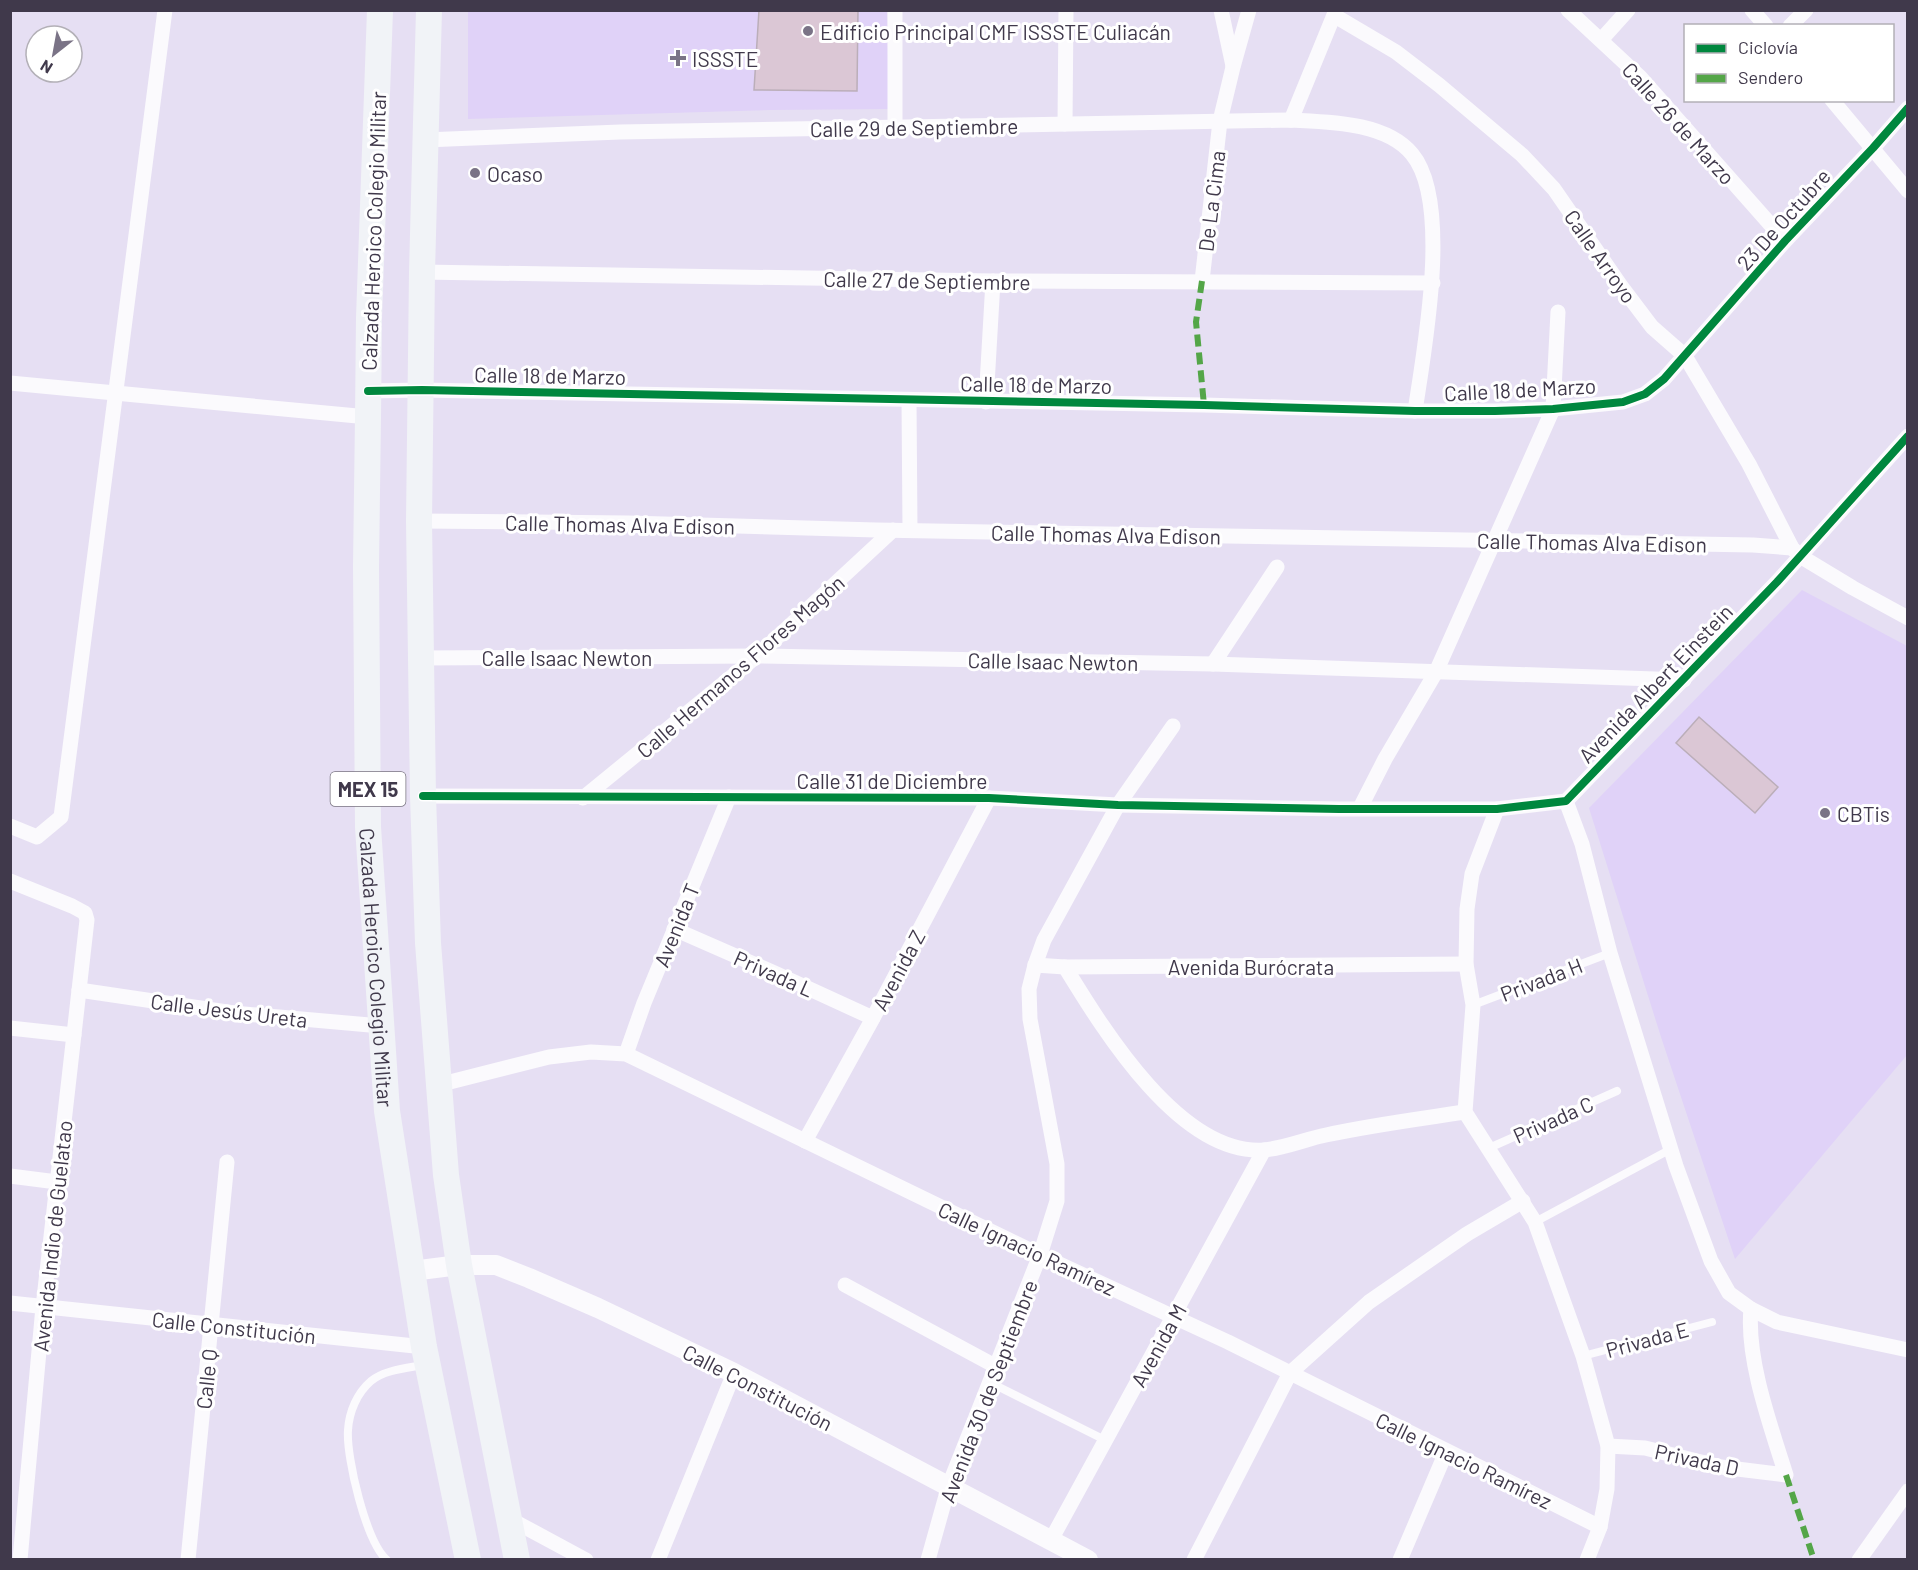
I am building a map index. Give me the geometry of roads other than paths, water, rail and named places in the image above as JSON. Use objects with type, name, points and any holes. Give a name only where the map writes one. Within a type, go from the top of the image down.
[{"type":"main road","name":"Calzada Heroico Colegio Militar","points":[[380,10],[368,391],[366,567],[368,827],[387,1111],[426,1355],[468,1560]]},
{"type":"main road","name":"MEX 15","points":[[429,10],[422,272],[419,521],[423,796],[428,944],[446,1175],[459,1265],[517,1560]]},
{"type":"street","points":[[10,826],[37,837],[61,817],[165,10]]},
{"type":"street","points":[[895,10],[895,128]]},
{"type":"street","points":[[1065,124],[1066,10]]},
{"type":"street","points":[[1221,10],[1233,67]]},
{"type":"street","name":"De La Cima","points":[[1202,281],[1220,121],[1249,10]]},
{"type":"street","name":"Calle 26 de Marzo","points":[[1568,10],[1640,77],[1785,241]]},
{"type":"street","points":[[1601,40],[1628,10]]},
{"type":"street","points":[[1752,10],[1764,24]]},
{"type":"street","points":[[1792,24],[1806,10]]},
{"type":"street","points":[[1291,120],[1336,13]]},
{"type":"street","name":"Calle Arroyo","points":[[1336,13],[1396,52],[1522,155],[1554,189],[1652,327],[1685,356],[1749,464],[1796,552]]},
{"type":"street","points":[[1834,102],[1908,191]]},
{"type":"street","name":"23 De Octubre","points":[[1685,356],[1785,241],[1908,108]]},
{"type":"street","name":"Calle 29 de Septiembre","points":[[425,140],[621,132],[1291,120],[1339,122],[1373,130],[1400,143],[1413,154],[1424,175],[1429,198],[1432,223],[1433,283]]},
{"type":"street","name":"Calle 27 de Septiembre","points":[[422,272],[993,281],[1433,283]]},
{"type":"street","points":[[986,402],[993,281]]},
{"type":"street","points":[[1415,411],[1433,283]]},
{"type":"street","points":[[1558,312],[1553,409],[1436,672],[1385,759],[1360,808],[1497,809],[1566,801],[1582,844],[1610,953],[1671,1149],[1711,1261],[1729,1293],[1751,1309],[1777,1322],[1908,1350]]},
{"type":"street","name":"Calle 18 de Marzo","points":[[368,391],[422,390],[1415,411],[1553,409],[1623,402],[1644,394],[1664,379],[1685,356]]},
{"type":"street","points":[[10,383],[368,417]]},
{"type":"street","points":[[909,400],[910,530]]},
{"type":"street","name":"Avenida Albert Einstein","points":[[1566,801],[1684,680],[1796,552],[1908,436]]},
{"type":"street","name":"Calle Thomas Alva Edison","points":[[419,521],[1742,545],[1796,552]]},
{"type":"street","name":"Calle Hermanos Flores Magón","points":[[583,798],[758,656],[894,530]]},
{"type":"street","points":[[1796,552],[1853,588],[1908,618]]},
{"type":"street","points":[[1213,664],[1277,567]]},
{"type":"street","name":"Calle Isaac Newton","points":[[421,658],[758,656],[1213,664],[1684,680]]},
{"type":"street","name":"Avenida 30 de Septiembre","points":[[928,1560],[949,1485],[1041,1255],[1057,1201],[1057,1164],[1030,1019],[1029,989],[1035,965],[1044,940],[1118,806],[1173,726]]},
{"type":"street","name":"Calle 31 de Diciembre","points":[[423,796],[989,798],[1118,806],[1360,808]]},
{"type":"street","name":"Avenida T","points":[[626,1054],[674,929],[729,797]]},
{"type":"street","name":"Avenida Z","points":[[805,1141],[989,798]]},
{"type":"street","points":[[1497,809],[1472,874],[1467,909],[1466,964],[1473,1005],[1465,1112],[1535,1222],[1583,1356],[1608,1446],[1607,1489],[1600,1527],[1587,1560]]},
{"type":"street","name":"Avenida Indio de Guelatao","points":[[10,881],[72,906],[85,913],[87,920],[43,1306],[20,1560]]},
{"type":"street","name":"Privada L","points":[[674,929],[873,1018]]},
{"type":"street","name":"Avenida Burócrata","points":[[1035,965],[1065,967],[1466,964]]},
{"type":"street","points":[[1065,967],[1115,1044],[1182,1119],[1199,1131],[1228,1144],[1264,1150],[1327,1135],[1465,1112]]},
{"type":"street","name":"Calle Jesús Ureta","points":[[79,990],[234,1013],[381,1026]]},
{"type":"street","points":[[10,1028],[74,1035]]},
{"type":"street","name":"Calle Ignacio Ramírez","points":[[438,1085],[549,1057],[591,1052],[626,1054],[1290,1373],[1600,1527]]},
{"type":"street","name":"Avenida M","points":[[1051,1540],[1264,1150]]},
{"type":"street","name":"Calle Q","points":[[188,1560],[227,1162]]},
{"type":"street","points":[[10,1176],[57,1182]]},
{"type":"street","points":[[1194,1560],[1290,1373],[1369,1302],[1467,1234],[1523,1202]]},
{"type":"street","name":"Calle Constitución","points":[[412,1271],[459,1265],[496,1265],[529,1278],[734,1373],[1088,1560]]},
{"type":"street","points":[[845,1285],[997,1367]]},
{"type":"street","name":"Calle Constitución","points":[[10,1303],[211,1325],[426,1355]]},
{"type":"street","name":"Privada D","points":[[1608,1446],[1645,1448],[1721,1467],[1786,1475],[1752,1352],[1749,1329],[1751,1309]]},
{"type":"street","points":[[658,1560],[734,1373]]},
{"type":"street","points":[[1400,1560],[1446,1452]]},
{"type":"street","points":[[1859,1560],[1908,1491]]},
{"type":"street","points":[[508,1518],[586,1560]]},
{"type":"lane","name":"Privada H","points":[[1473,1005],[1610,953]]},
{"type":"lane","name":"Privada C","points":[[1489,1148],[1617,1091]]},
{"type":"lane","points":[[1535,1222],[1671,1149]]},
{"type":"lane","name":"Privada E","points":[[1583,1356],[1712,1322]]},
{"type":"lane","points":[[387,1560],[377,1548],[364,1516],[347,1447],[348,1428],[352,1408],[360,1393],[372,1380],[426,1355]]},
{"type":"lane","points":[[991,1383],[1105,1440]]},
{"type":"place","name":"Edificio Principal CMF ISSSTE Culiacán","points":[[808,31]]},
{"type":"place","name":"ISSSTE","points":[[678,58]]},
{"type":"place","name":"Ocaso","points":[[475,173]]},
{"type":"place","name":"CBTis","points":[[1825,813]]}]
